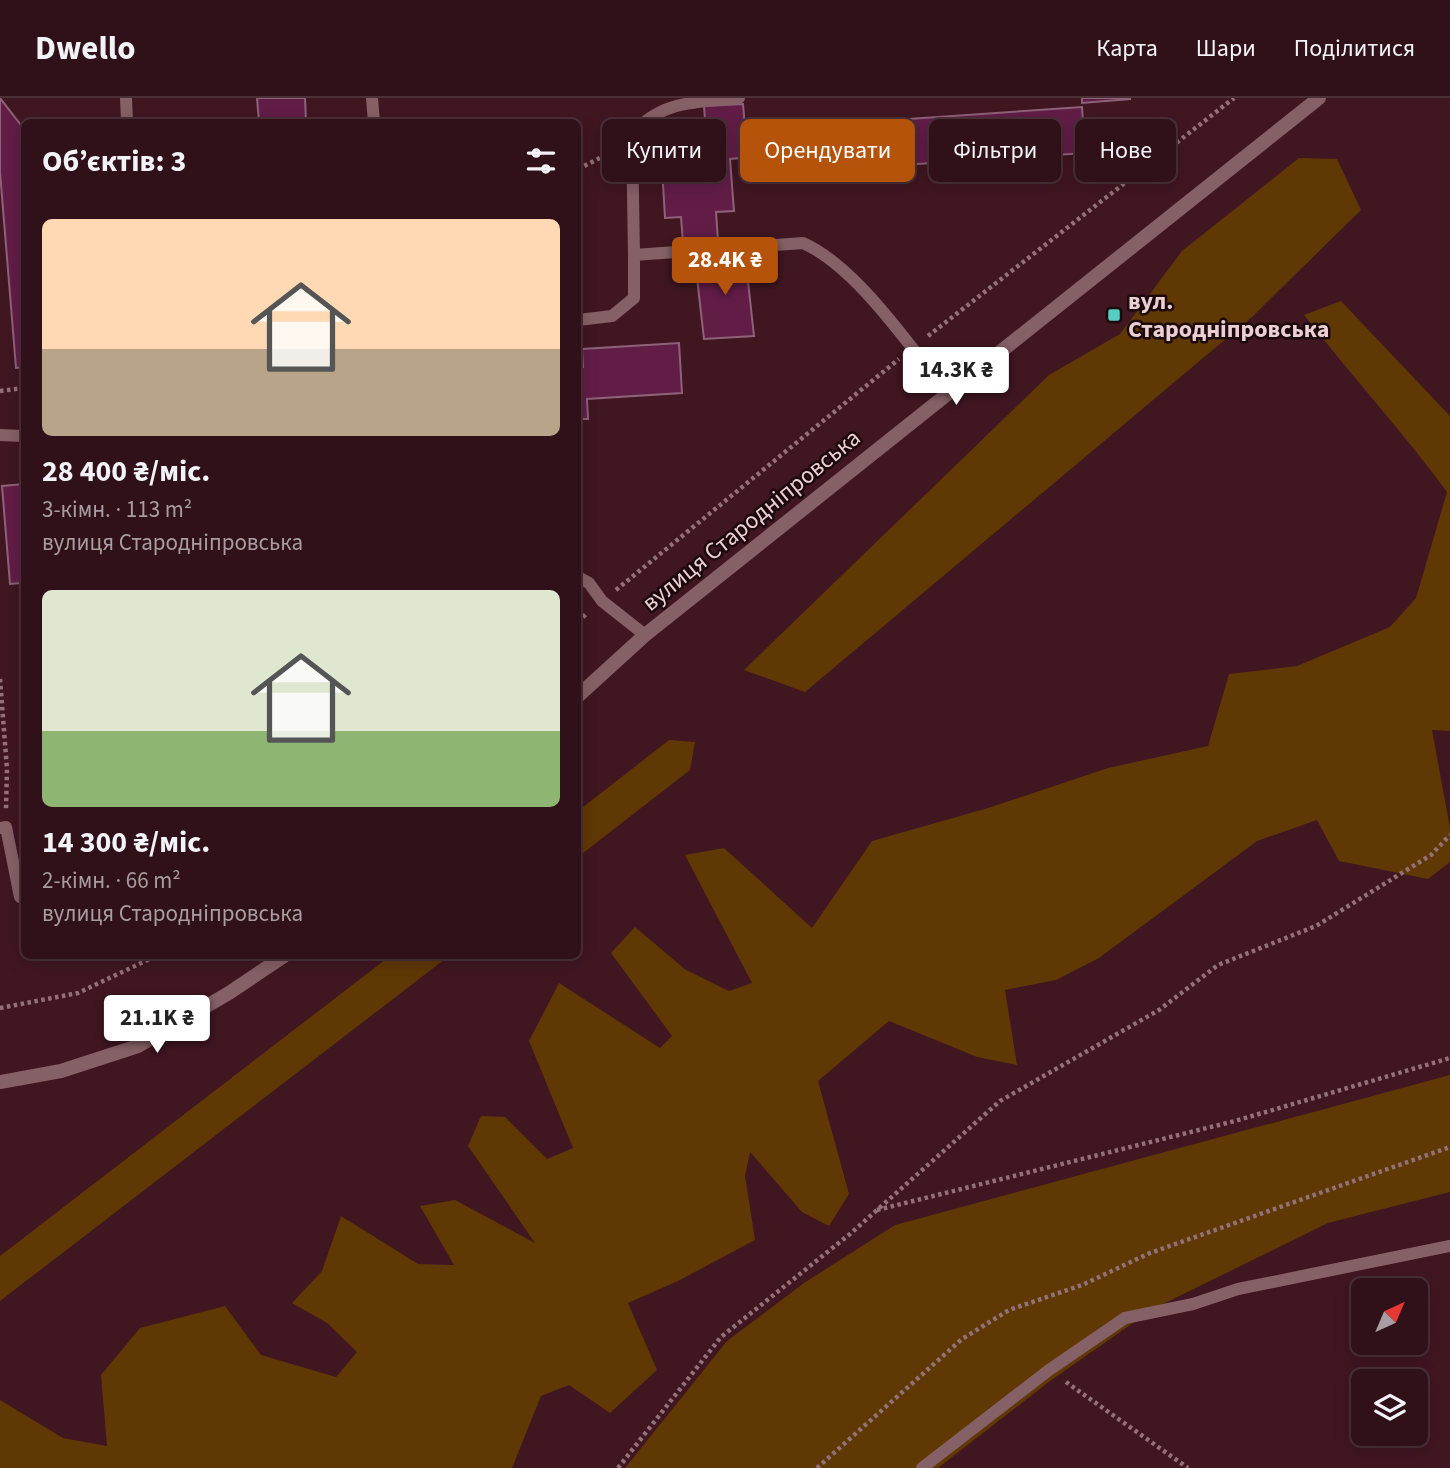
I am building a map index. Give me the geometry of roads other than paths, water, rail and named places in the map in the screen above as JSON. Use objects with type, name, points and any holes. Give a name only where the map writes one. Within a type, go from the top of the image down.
[{"type":"street","name":"вулиця Стародніпровська","points":[[581,693],[645,635],[1319,98]]},
{"type":"street","points":[[0,1082],[61,1071],[138,1046],[229,993],[280,959]]},
{"type":"lane","points":[[126,98],[127,119]]},
{"type":"lane","points":[[372,98],[374,119]]},
{"type":"lane","points":[[581,320],[612,316],[634,298],[631,147],[632,135],[639,125],[677,104],[739,98]]},
{"type":"lane","points":[[634,255],[803,243],[822,252],[866,294],[947,392]]},
{"type":"lane","points":[[0,435],[21,436]]},
{"type":"lane","points":[[581,579],[589,583],[602,601],[645,635]]},
{"type":"lane","points":[[3,827],[20,897]]},
{"type":"lane","points":[[922,1468],[1049,1370],[1125,1318],[1193,1304],[1238,1289],[1450,1246]]},
{"type":"place","name":"вул. Стародніпровська","points":[[1114,315]]}]
